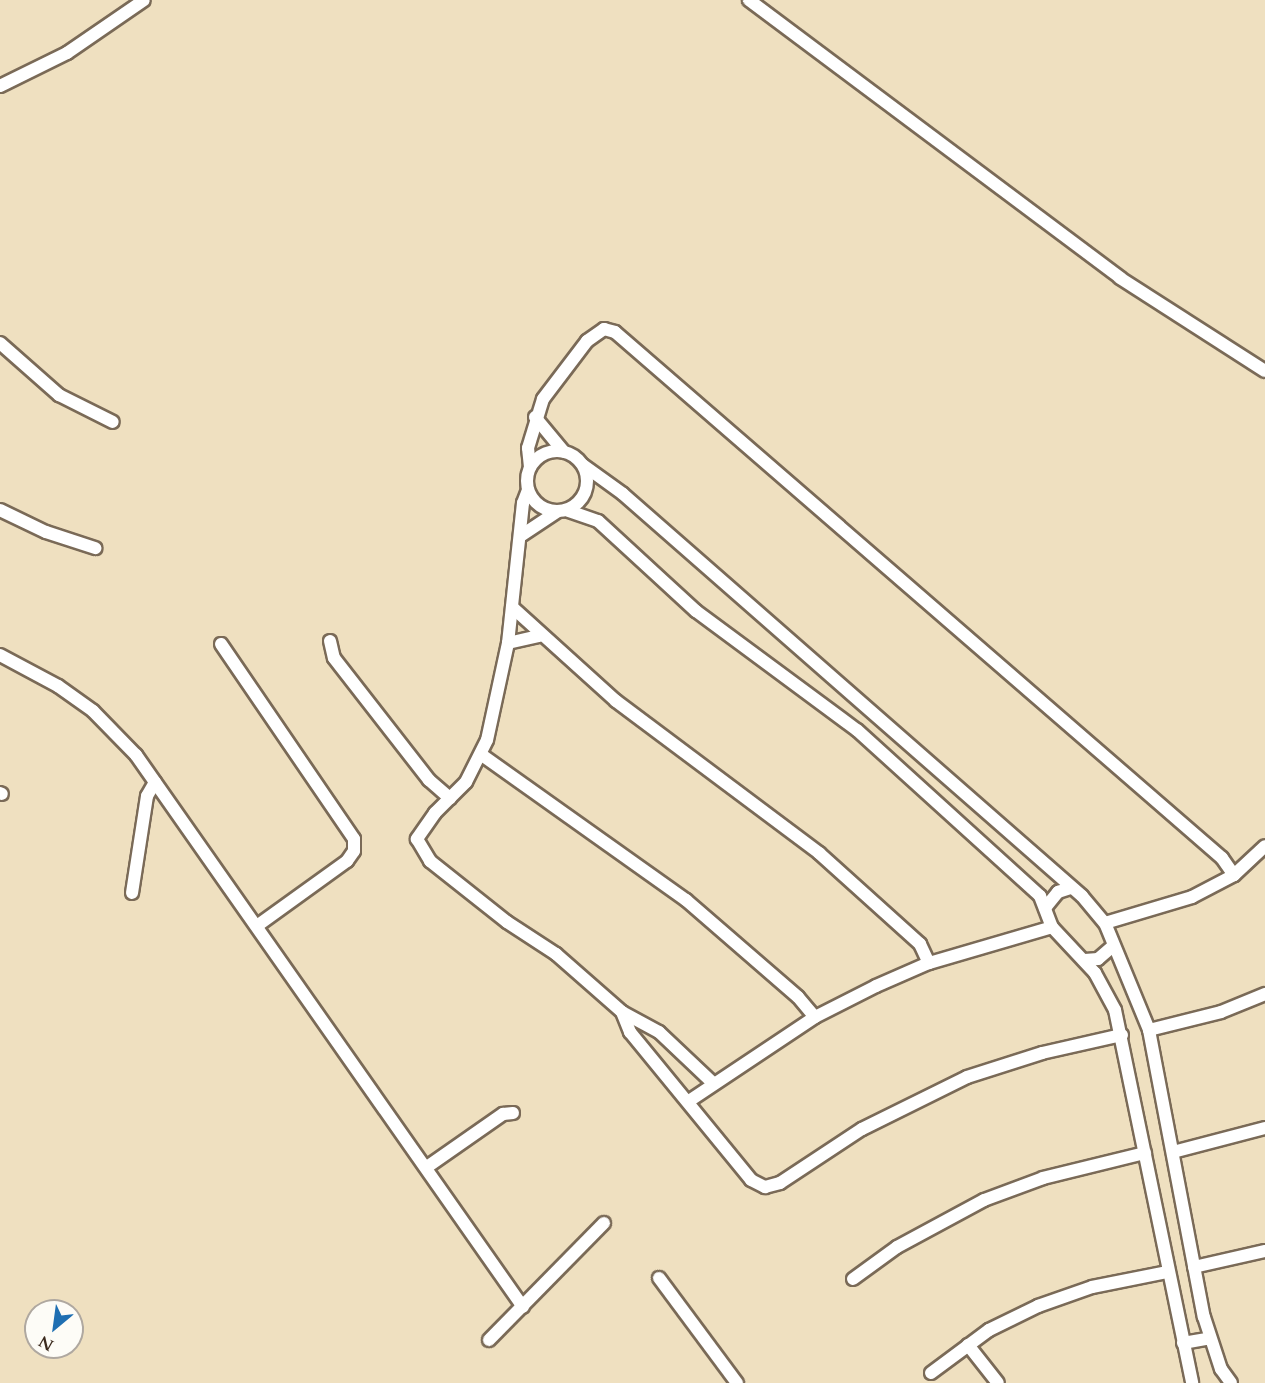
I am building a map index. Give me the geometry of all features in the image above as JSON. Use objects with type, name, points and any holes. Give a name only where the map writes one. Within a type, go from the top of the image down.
[{"type":"street","points":[[0,86],[67,53],[144,0]]},
{"type":"street","points":[[749,0],[1104,266],[1265,370]]},
{"type":"street","points":[[713,1083],[659,1032],[622,1012],[556,954],[483,904],[421,850],[417,839],[482,755],[508,643],[522,535],[523,503],[528,490],[530,467],[528,448],[535,417],[563,369],[587,341],[604,329],[615,332],[1214,850],[1234,874]]},
{"type":"street","points":[[2,351],[59,395],[113,422]]},
{"type":"street","points":[[535,417],[564,452],[623,494],[1093,906],[1105,923],[1112,947],[1149,1030],[1194,1267],[1210,1338],[1221,1369],[1231,1383]]},
{"type":"street","points":[[530,467],[548,452],[564,452]]},
{"type":"street","points":[[522,535],[579,502],[587,488],[583,465]]},
{"type":"street","points":[[528,490],[543,508],[598,521],[609,529],[696,611],[857,730],[1034,887],[1052,927],[1085,960],[1105,988],[1122,1035],[1167,1272],[1191,1383]]},
{"type":"street","points":[[0,510],[46,532],[95,548]]},
{"type":"street","points":[[512,607],[539,636],[646,725],[744,794],[819,853],[920,945],[929,963]]},
{"type":"street","points":[[508,643],[539,636]]},
{"type":"street","points":[[330,641],[334,658],[429,780],[450,798]]},
{"type":"street","points":[[221,644],[354,839],[354,851],[347,861],[257,926]]},
{"type":"street","points":[[0,655],[93,711],[136,755],[523,1307]]},
{"type":"street","points":[[482,755],[686,900],[798,997],[815,1017]]},
{"type":"street","points":[[132,893],[147,796],[155,782]]},
{"type":"street","points":[[1105,923],[1181,901],[1234,874],[1265,846]]},
{"type":"street","points":[[1045,908],[1050,898],[1070,888]]},
{"type":"street","points":[[689,1101],[815,1017],[929,963],[1052,927]]},
{"type":"street","points":[[1085,960],[1098,959],[1112,947]]},
{"type":"street","points":[[1149,1030],[1205,1017],[1265,994]]},
{"type":"street","points":[[622,1012],[630,1032],[689,1101],[751,1180],[765,1187],[780,1183],[862,1129],[931,1092],[1042,1053],[1122,1035]]},
{"type":"street","points":[[427,1167],[503,1114],[513,1113]]},
{"type":"street","points":[[1173,1152],[1265,1128]]},
{"type":"street","points":[[853,1279],[916,1236],[984,1200],[1043,1178],[1145,1153]]},
{"type":"street","points":[[489,1340],[604,1223]]},
{"type":"street","points":[[1194,1267],[1265,1251]]},
{"type":"street","points":[[931,1373],[968,1345],[1013,1317],[1064,1296],[1167,1272]]},
{"type":"street","points":[[659,1278],[737,1383]]},
{"type":"street","points":[[1183,1343],[1210,1338]]},
{"type":"street","points":[[968,1345],[998,1383]]}]
